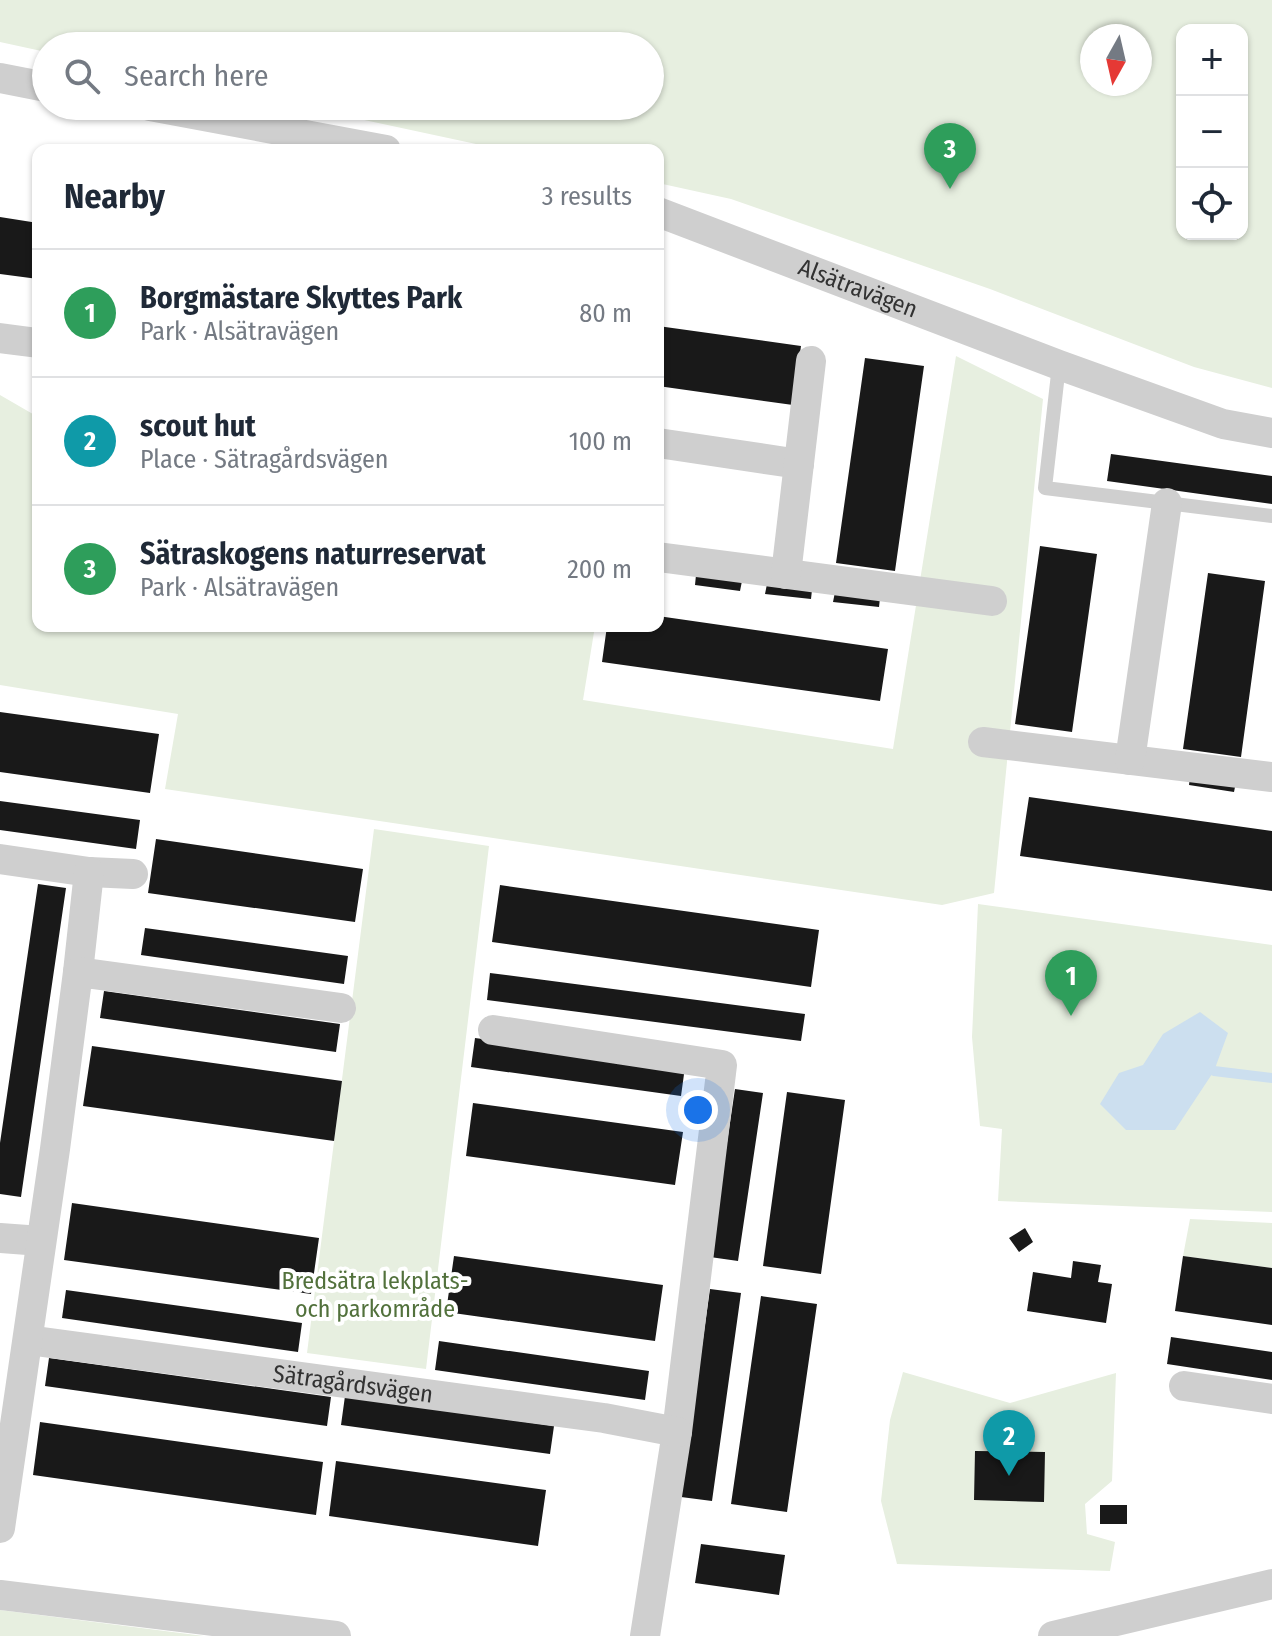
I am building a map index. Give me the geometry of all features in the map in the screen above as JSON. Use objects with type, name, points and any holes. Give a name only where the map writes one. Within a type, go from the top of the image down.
[{"type":"street","points":[[0,78],[32,84]]},
{"type":"street","points":[[225,120],[354,144]]},
{"type":"street","name":"Alsätravägen","points":[[664,214],[1223,424],[1272,433]]},
{"type":"street","points":[[0,338],[32,342]]},
{"type":"street","points":[[786,574],[811,361]]},
{"type":"street","points":[[664,444],[799,464]]},
{"type":"street","points":[[1130,760],[1167,503]]},
{"type":"street","points":[[664,558],[992,601]]},
{"type":"street","points":[[983,742],[1272,777]]},
{"type":"street","points":[[0,859],[89,872],[133,874]]},
{"type":"street","points":[[1,1513],[28,1340],[89,872]]},
{"type":"street","points":[[78,972],[341,1008]]},
{"type":"street","points":[[493,1030],[722,1065],[677,1432],[645,1636]]},
{"type":"street","points":[[0,1238],[41,1241]]},
{"type":"street","name":"Sätragårdsvägen","points":[[28,1340],[604,1418],[677,1432]]},
{"type":"street","points":[[1184,1386],[1272,1399]]},
{"type":"street","points":[[1053,1636],[1272,1584]]},
{"type":"street","points":[[0,1595],[336,1636]]},
{"type":"lane","points":[[1059,365],[1045,488],[1272,516]]},
{"type":"green space","points":[[0,0],[1272,0],[1272,388],[1194,367],[990,289],[731,199],[664,184],[664,144],[476,144],[364,120],[664,120],[664,32],[32,32],[32,49],[0,42]]},
{"type":"green space","points":[[956,356],[1043,399],[994,893],[942,905],[165,789],[178,714],[0,685],[0,395],[32,414],[32,632],[594,632],[583,700],[893,749]]},
{"type":"green space","name":"Bredsätra lekplats- och parkområde","points":[[374,829],[489,846],[426,1369],[307,1353]]},
{"type":"green space","points":[[978,904],[1272,945],[1272,1212],[998,1201],[1002,1129],[980,1126],[972,1037]]},
{"type":"green space","points":[[1190,1219],[1272,1223],[1272,1268],[1183,1256]]},
{"type":"green space","points":[[903,1372],[1010,1403],[1116,1373],[1112,1481],[1085,1504],[1087,1534],[1115,1542],[1110,1571],[897,1564],[881,1501],[890,1420]]},
{"type":"green space","points":[[0,1610],[204,1636],[0,1636]]},
{"type":"water","points":[[1200,1012],[1228,1033],[1214,1071],[1175,1130],[1126,1130],[1100,1104],[1119,1073],[1143,1065],[1163,1034]]},
{"type":"building","points":[[0,217],[32,222],[32,278],[0,274]]},
{"type":"building","points":[[664,327],[801,346],[793,405],[664,387]]},
{"type":"building","points":[[865,358],[924,366],[895,571],[836,563]]},
{"type":"building","points":[[1111,454],[1272,476],[1272,504],[1107,481]]},
{"type":"building","points":[[1040,546],[1097,554],[1072,732],[1015,724]]},
{"type":"building","points":[[1208,573],[1265,581],[1241,757],[1183,749]]},
{"type":"building","points":[[696,575],[742,581],[740,591],[695,585]]},
{"type":"building","points":[[767,584],[812,590],[811,599],[765,594]]},
{"type":"building","points":[[835,592],[880,598],[879,607],[833,602]]},
{"type":"building","points":[[664,617],[888,649],[880,701],[602,662],[606,632],[664,632]]},
{"type":"building","points":[[0,712],[159,734],[150,793],[0,772]]},
{"type":"building","points":[[1190,776],[1236,782],[1234,792],[1189,785]]},
{"type":"building","points":[[1029,797],[1272,831],[1272,891],[1020,856]]},
{"type":"building","points":[[0,801],[140,820],[136,849],[0,830]]},
{"type":"building","points":[[156,839],[363,869],[355,922],[148,893]]},
{"type":"building","points":[[38,884],[66,888],[21,1197],[0,1194],[0,1143]]},
{"type":"building","points":[[500,885],[819,930],[811,987],[492,942]]},
{"type":"building","points":[[145,928],[348,956],[344,984],[141,955]]},
{"type":"building","points":[[490,973],[805,1014],[801,1041],[487,1000]]},
{"type":"building","points":[[104,991],[340,1024],[336,1052],[100,1018]]},
{"type":"building","points":[[475,1038],[685,1067],[681,1096],[471,1067]]},
{"type":"building","points":[[92,1046],[342,1081],[334,1141],[83,1106]]},
{"type":"building","points":[[735,1089],[763,1093],[738,1261],[710,1257]]},
{"type":"building","points":[[787,1092],[845,1100],[821,1274],[763,1266]]},
{"type":"building","points":[[473,1103],[683,1132],[675,1185],[466,1156]]},
{"type":"building","points":[[72,1203],[319,1238],[311,1294],[64,1260]]},
{"type":"building","points":[[1025,1228],[1033,1242],[1019,1252],[1009,1238]]},
{"type":"building","points":[[454,1256],[663,1285],[655,1341],[446,1312]]},
{"type":"building","points":[[1183,1256],[1272,1268],[1272,1325],[1175,1311]]},
{"type":"building","points":[[1073,1261],[1101,1265],[1098,1282],[1112,1284],[1106,1323],[1027,1311],[1033,1272],[1071,1278]]},
{"type":"building","points":[[710,1289],[741,1293],[712,1501],[681,1497]]},
{"type":"building","points":[[66,1290],[302,1323],[298,1352],[62,1318]]},
{"type":"building","points":[[761,1296],[817,1304],[787,1512],[731,1504]]},
{"type":"building","points":[[1171,1337],[1272,1352],[1272,1380],[1167,1364]]},
{"type":"building","points":[[439,1341],[649,1371],[645,1400],[435,1370]]},
{"type":"building","points":[[49,1358],[331,1397],[327,1426],[45,1386]]},
{"type":"building","points":[[345,1396],[554,1426],[550,1454],[341,1425]]},
{"type":"building","points":[[40,1422],[323,1462],[316,1515],[33,1475]]},
{"type":"building","points":[[975,1451],[1045,1452],[1044,1502],[974,1500]]},
{"type":"building","points":[[336,1461],[546,1490],[538,1546],[329,1516]]},
{"type":"building","points":[[1100,1505],[1127,1505],[1127,1524],[1100,1524]]},
{"type":"building","points":[[701,1544],[785,1555],[779,1595],[695,1583]]},
{"type":"waterway","points":[[1214,1071],[1272,1078]]},
{"type":"place","name":"Sätraskogens naturreservat","points":[[950,189]]},
{"type":"place","name":"Borgmästare Skyttes Park","points":[[1071,1016]]},
{"type":"place","name":"scout hut","points":[[1009,1476]]}]
